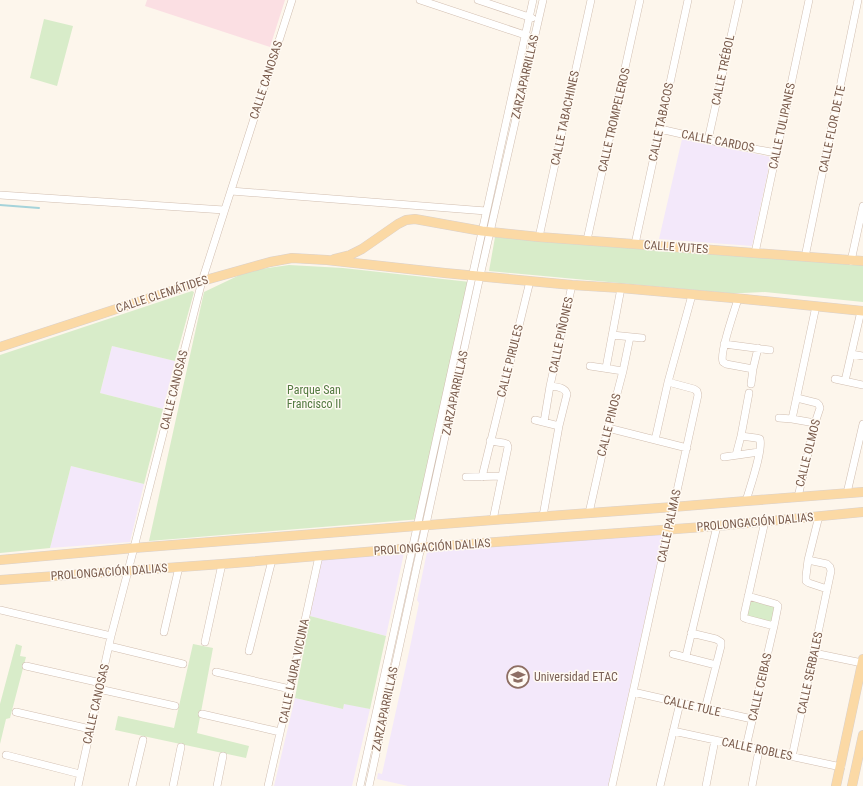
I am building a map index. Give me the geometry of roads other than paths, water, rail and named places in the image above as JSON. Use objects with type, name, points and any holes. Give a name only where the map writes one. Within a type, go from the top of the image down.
[{"type":"main road","name":"CALLE CLEMÁTIDES","points":[[327,260],[350,255],[362,249],[406,220],[415,219],[486,231]]},
{"type":"main road","name":"CALLE YUTES","points":[[486,231],[539,237],[863,261]]},
{"type":"main road","name":"CALLE CLEMÁTIDES","points":[[0,347],[202,281],[270,262],[292,258],[327,260],[476,275]]},
{"type":"main road","points":[[476,275],[572,285],[862,309]]},
{"type":"main road","points":[[741,299],[790,299],[862,309]]},
{"type":"main road","name":"PROLONGACIÓN DALIAS","points":[[0,560],[134,548],[863,492]]},
{"type":"main road","name":"PROLONGACIÓN DALIAS","points":[[0,580],[717,526],[863,512]]},
{"type":"main road","points":[[836,786],[862,661]]},
{"type":"main road","points":[[852,786],[863,735]]},
{"type":"street","name":"CALLE CANOSAS","points":[[78,786],[110,636],[202,281],[292,0]]},
{"type":"street","points":[[420,0],[534,37]]},
{"type":"street","name":"ZARZAPARRILLAS","points":[[486,231],[486,211],[533,0]]},
{"type":"street","name":"ZARZAPARRILLAS","points":[[369,786],[417,548],[416,527],[542,0]]},
{"type":"street","name":"CALLE TABACHINES","points":[[539,237],[591,0]]},
{"type":"street","name":"CALLE TROMPELEROS","points":[[587,240],[640,0]]},
{"type":"street","name":"CALLE TABACOS","points":[[635,244],[688,0]]},
{"type":"street","name":"CALLE TRÉBOL","points":[[708,140],[739,0]]},
{"type":"street","name":"CALLE TULIPANES","points":[[755,253],[809,0]]},
{"type":"street","points":[[483,1],[538,19]]},
{"type":"street","name":"CALLE FLOR DE TE","points":[[805,257],[859,5]]},
{"type":"street","name":"CALLE CARDOS","points":[[660,129],[776,153]]},
{"type":"street","points":[[231,191],[486,211]]},
{"type":"street","points":[[0,195],[224,210]]},
{"type":"street","points":[[851,260],[863,206]]},
{"type":"street","name":"ZARZAPARRILLAS","points":[[360,786],[417,548],[426,526],[476,275]]},
{"type":"street","name":"CALLE PIRULES","points":[[482,476],[530,281]]},
{"type":"street","name":"CALLE PIÑONES","points":[[544,422],[550,386],[572,285]]},
{"type":"street","points":[[606,368],[621,288]]},
{"type":"street","points":[[655,440],[668,382],[692,295]]},
{"type":"street","points":[[741,299],[724,344],[722,358],[723,362],[726,364],[753,370]]},
{"type":"street","points":[[792,419],[816,306]]},
{"type":"street","points":[[845,381],[862,309]]},
{"type":"street","points":[[612,335],[642,338]]},
{"type":"street","name":"CALLE PINOS","points":[[589,513],[630,337]]},
{"type":"street","points":[[724,344],[770,350]]},
{"type":"street","points":[[751,384],[758,348]]},
{"type":"street","points":[[851,354],[863,356]]},
{"type":"street","points":[[590,366],[623,371]]},
{"type":"street","points":[[835,379],[863,385]]},
{"type":"street","name":"CALLE PALMAS","points":[[612,786],[698,395],[697,391],[694,389],[668,382]]},
{"type":"street","name":"CALLE PIÑONES","points":[[543,516],[566,394],[564,389],[550,386]]},
{"type":"street","points":[[736,455],[749,393]]},
{"type":"street","name":"CALLE OLMOS","points":[[797,398],[817,403],[820,408],[815,423],[798,498]]},
{"type":"street","points":[[779,418],[815,423]]},
{"type":"street","points":[[535,420],[559,426]]},
{"type":"street","points":[[847,493],[863,424]]},
{"type":"street","points":[[608,428],[687,448]]},
{"type":"street","points":[[741,436],[760,439],[759,452],[746,501]]},
{"type":"street","points":[[490,441],[504,443],[507,444],[508,447],[493,520]]},
{"type":"street","points":[[724,457],[759,452]]},
{"type":"street","points":[[466,477],[502,476]]},
{"type":"street","points":[[819,516],[808,560],[806,581],[827,589]]},
{"type":"street","points":[[765,521],[744,618],[774,626]]},
{"type":"street","points":[[686,656],[717,526]]},
{"type":"street","name":"CALLE LAURA VICUNA","points":[[268,786],[319,556]]},
{"type":"street","points":[[249,651],[272,560]]},
{"type":"street","name":"CALLE SERBALES","points":[[792,757],[831,571],[830,566],[827,564],[808,560]]},
{"type":"street","points":[[205,642],[222,564]]},
{"type":"street","points":[[164,632],[179,567]]},
{"type":"street","name":"CALLE CEIBAS","points":[[746,747],[778,606],[776,604],[748,596]]},
{"type":"street","points":[[0,611],[110,636]]},
{"type":"street","points":[[691,633],[716,639],[721,642],[706,709]]},
{"type":"street","points":[[109,646],[183,664]]},
{"type":"street","points":[[814,653],[862,661]]},
{"type":"street","points":[[673,654],[686,656],[716,665]]},
{"type":"street","points":[[26,666],[175,706]]},
{"type":"street","points":[[216,672],[290,689]]},
{"type":"street","name":"CALLE TULE","points":[[633,692],[752,719]]},
{"type":"street","points":[[660,786],[680,703]]},
{"type":"street","points":[[16,712],[90,729]]},
{"type":"street","points":[[202,714],[280,732]]},
{"type":"street","name":"CALLE ROBLES","points":[[674,731],[840,767]]},
{"type":"street","points":[[132,786],[143,740]]},
{"type":"street","points":[[706,786],[715,740]]},
{"type":"street","points":[[173,786],[181,747]]},
{"type":"street","points":[[752,786],[759,750]]},
{"type":"street","points":[[6,755],[80,774]]},
{"type":"street","points":[[217,786],[223,756]]},
{"type":"waterway","points":[[0,205],[39,208]]},
{"type":"place","name":"Universidad ETAC","points":[[518,677]]},
{"type":"park label","name":"Parque San Francisco II","points":[[314,397]]}]
